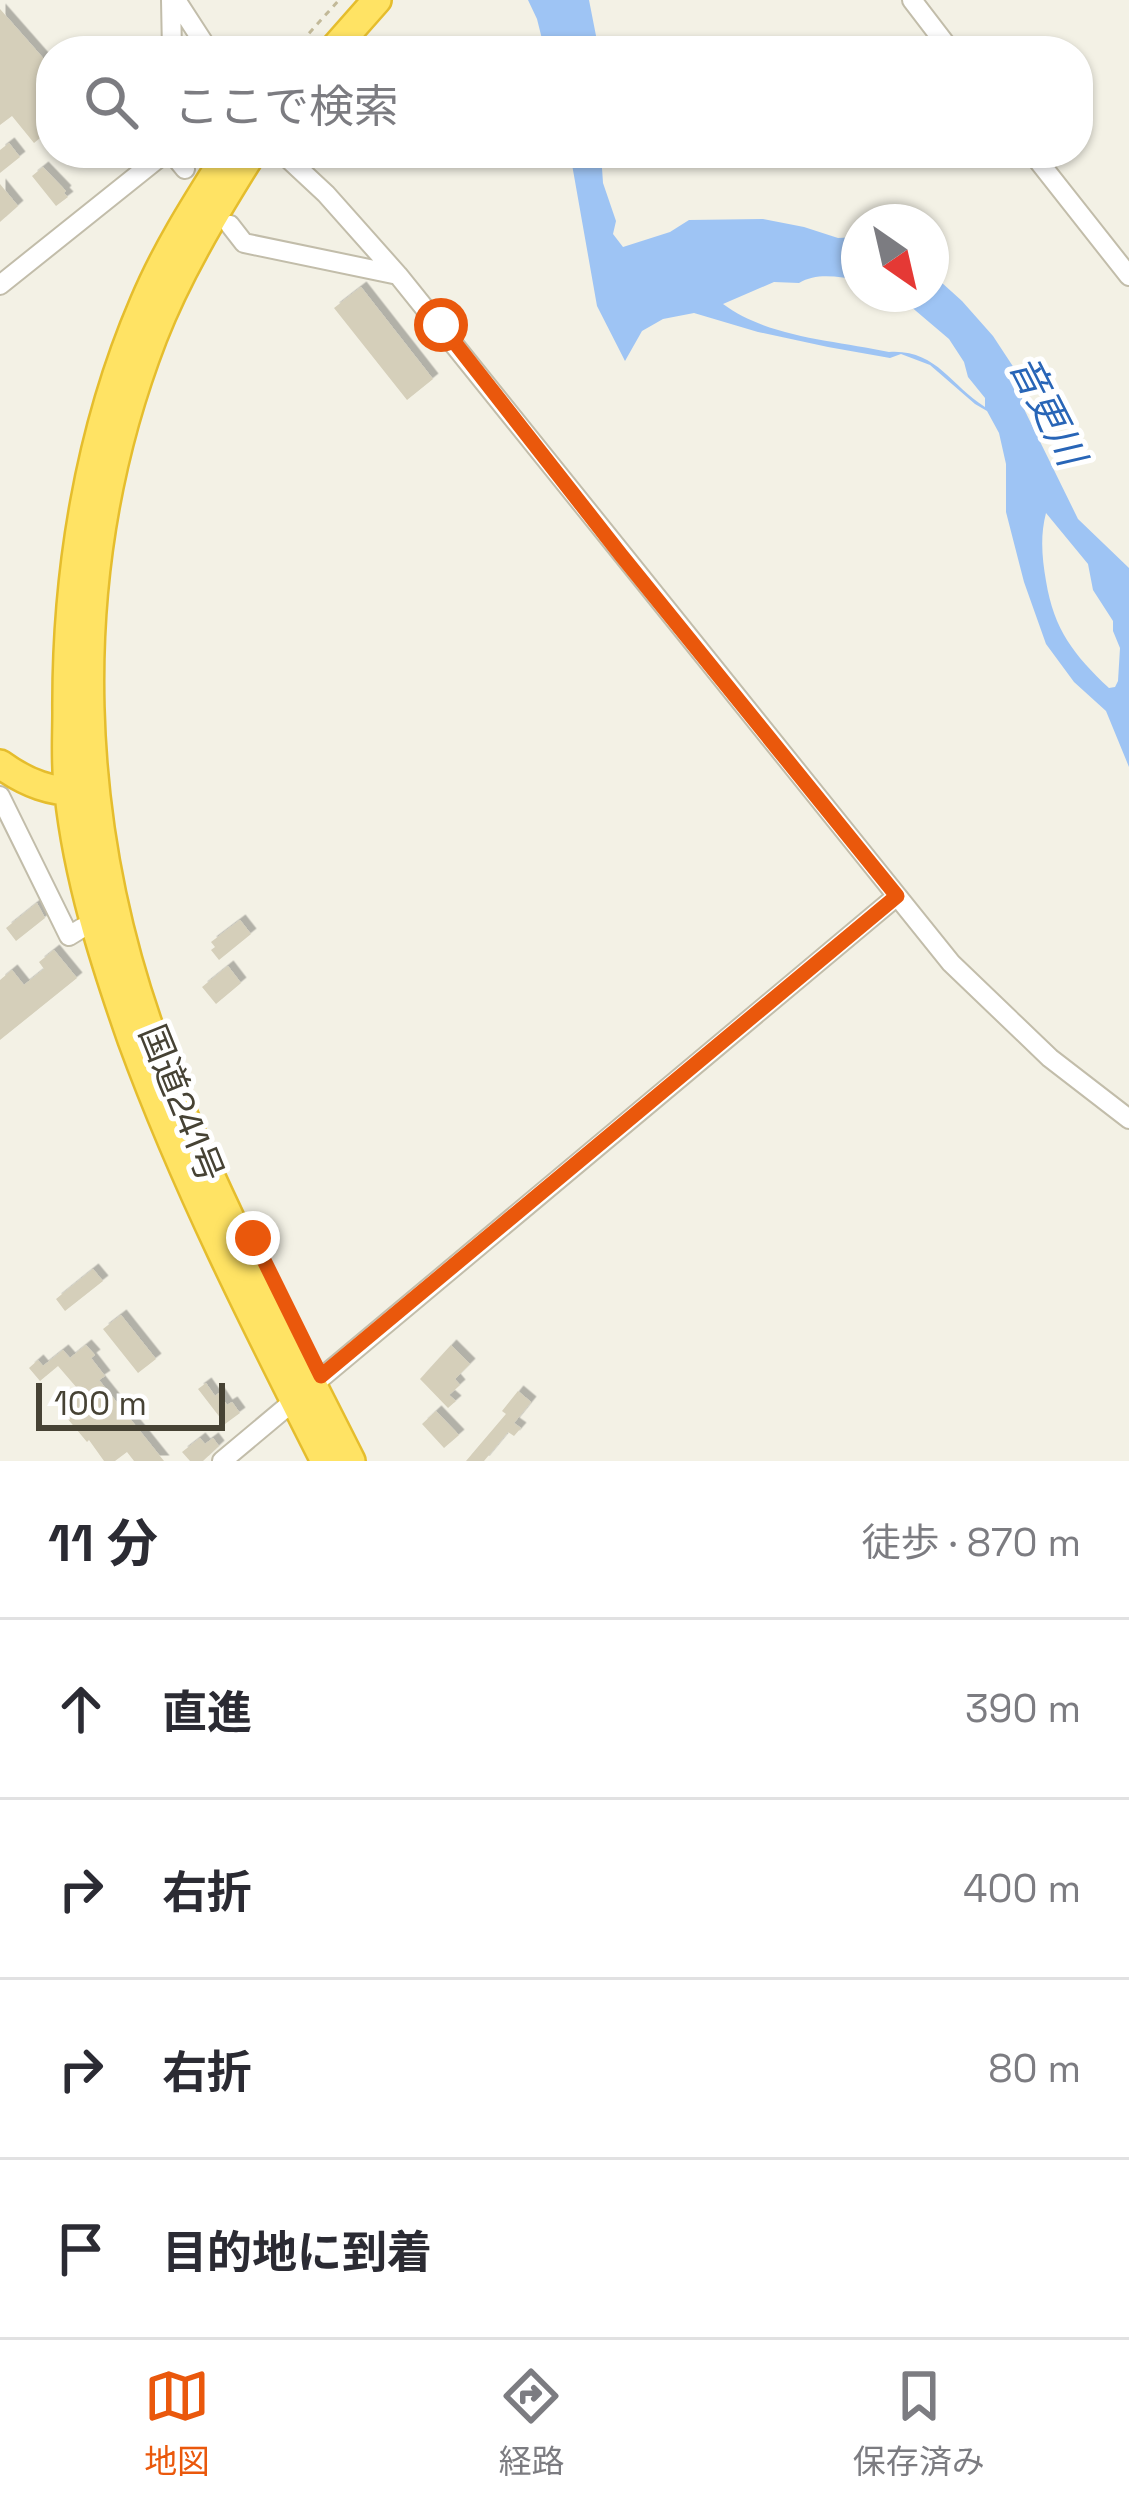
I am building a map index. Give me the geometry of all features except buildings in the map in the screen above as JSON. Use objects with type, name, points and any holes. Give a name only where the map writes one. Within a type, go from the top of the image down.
[{"type":"highway","points":[[321,36],[352,0]]},
{"type":"highway","points":[[345,36],[377,0]]},
{"type":"highway","name":"国道241号","points":[[220,168],[166,255],[142,305],[112,392],[73,575],[67,670],[92,913],[145,1075],[200,1209],[303,1392],[351,1461]]},
{"type":"highway","name":"国道241号","points":[[81,792],[93,582],[105,504],[129,410],[153,336],[187,263],[243,168]]},
{"type":"highway","points":[[0,764],[44,788],[81,792]]},
{"type":"highway","name":"国道241号","points":[[303,1392],[326,1461]]},
{"type":"street","points":[[172,36],[173,0]]},
{"type":"street","points":[[173,0],[198,36]]},
{"type":"street","points":[[912,0],[940,36]]},
{"type":"street","points":[[0,285],[160,168]]},
{"type":"street","points":[[298,168],[398,274],[951,964],[1051,1058],[1129,1119]]},
{"type":"street","points":[[1044,168],[1129,276]]},
{"type":"street","points":[[230,225],[244,243],[398,274]]},
{"type":"street","points":[[0,796],[69,936],[82,928]]},
{"type":"street","points":[[222,1461],[897,896]]},
{"type":"path","points":[[307,36],[339,0]]},
{"type":"water","points":[[528,0],[589,0],[596,36],[541,36]]},
{"type":"water","points":[[573,168],[602,168],[616,221],[613,234],[623,247],[670,232],[689,220],[763,219],[841,238],[841,278],[774,282],[723,304],[781,331],[919,356],[985,407],[985,398],[949,339],[917,312],[949,312],[949,289],[993,336],[1016,371],[1025,411],[1078,519],[1129,568],[1129,767],[1106,711],[1074,682],[1046,644],[1006,512],[1006,464],[999,433],[987,411],[930,365],[901,354],[890,358],[828,347],[694,313],[663,319],[642,331],[625,361],[597,306]],"holes":[[[1046,513],[1088,564],[1093,590],[1113,621],[1120,648],[1118,681],[1109,688],[1076,653],[1054,614],[1043,555]]]},
{"type":"route","points":[[253,1238],[321,1376],[897,896],[441,325]]},
{"type":"water label","name":"音更川","points":[[1048,410]]}]
